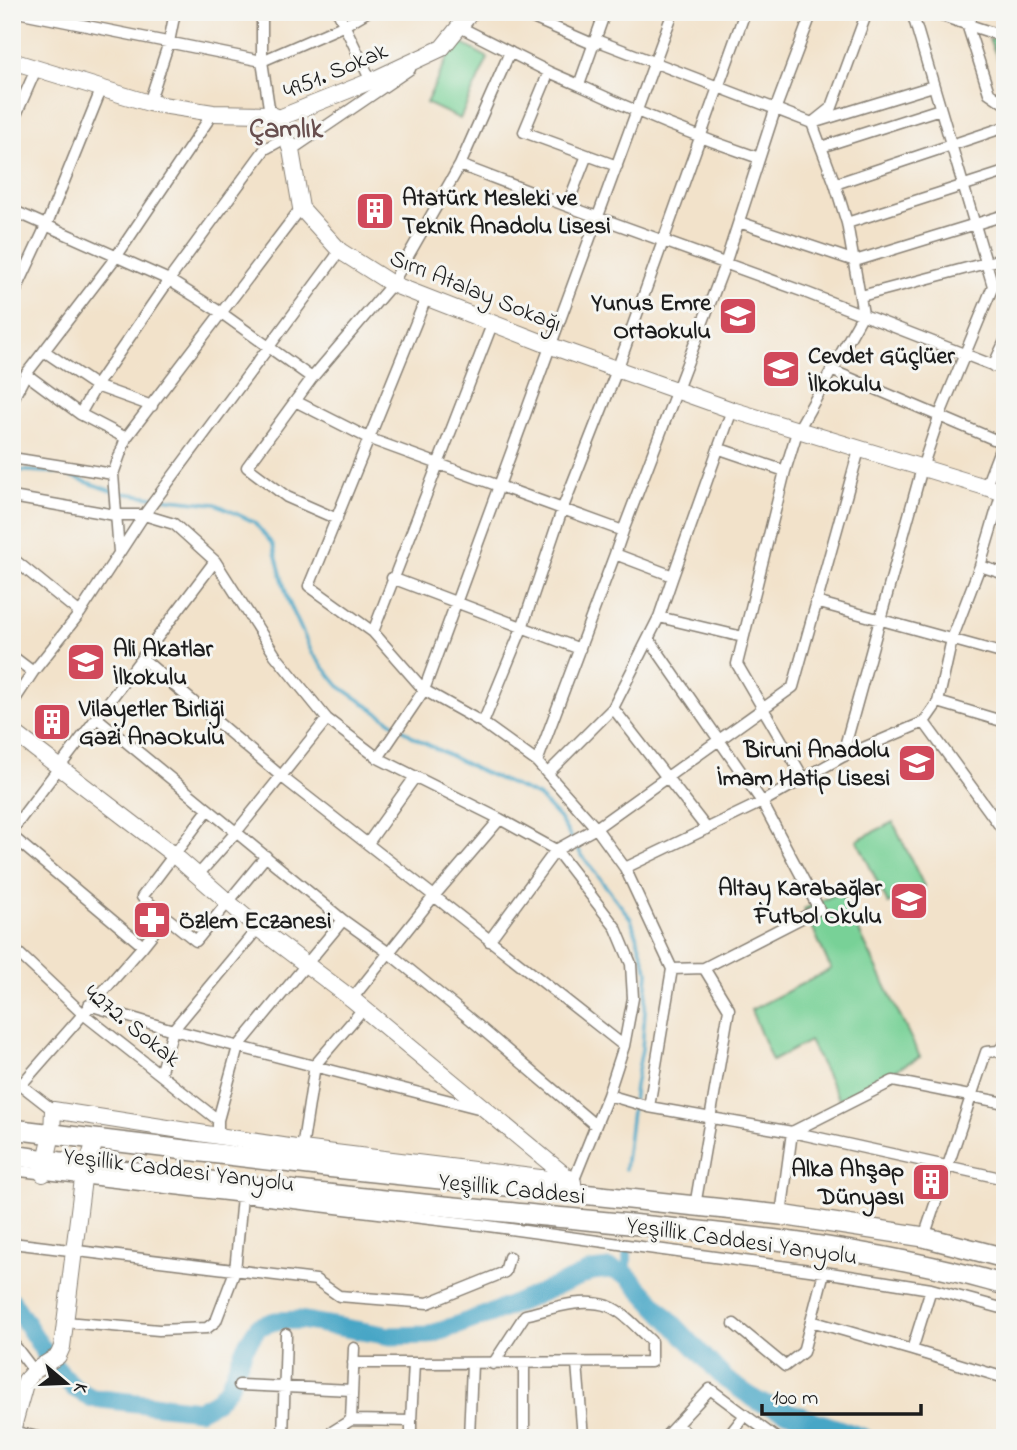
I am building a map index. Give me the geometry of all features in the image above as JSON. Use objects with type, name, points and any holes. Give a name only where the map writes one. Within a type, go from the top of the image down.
[{"type":"highway","name":"Yeşillik Caddesi","points":[[12,1129],[95,1141],[573,1188],[695,1206],[781,1215],[924,1237],[1005,1258]]},
{"type":"highway","name":"Yeşillik Caddesi","points":[[12,1155],[44,1167],[84,1172],[774,1238],[947,1269],[1005,1285]]},
{"type":"street","points":[[18,12],[262,61],[345,25],[367,12]]},
{"type":"street","points":[[149,103],[169,41],[175,12]]},
{"type":"street","points":[[119,552],[113,474],[126,438],[301,208],[289,143],[275,116],[262,61],[265,13],[244,12]]},
{"type":"street","points":[[338,12],[371,81]]},
{"type":"street","points":[[519,12],[812,123],[933,86]]},
{"type":"street","points":[[579,85],[606,12]]},
{"type":"street","points":[[378,758],[424,690],[673,12]]},
{"type":"street","points":[[483,723],[522,628],[562,510],[617,370],[702,138],[716,86],[745,12]]},
{"type":"street","points":[[537,762],[724,264],[775,110],[812,12]]},
{"type":"street","points":[[812,123],[832,107],[867,12]]},
{"type":"street","points":[[842,757],[922,468],[939,417],[993,286],[964,186],[949,145],[912,12]]},
{"type":"street","points":[[930,12],[1005,37]]},
{"type":"street","points":[[974,12],[967,24],[989,93],[1005,104]]},
{"type":"street","points":[[463,17],[510,52],[550,72],[635,112],[759,158]]},
{"type":"street","name":"4951. Sokak","points":[[275,116],[371,81],[442,48],[463,17]]},
{"type":"street","points":[[80,414],[96,386],[169,280],[264,149],[289,143],[442,48]]},
{"type":"street","points":[[337,519],[286,497],[247,467],[312,378],[392,284],[460,164],[510,52]]},
{"type":"street","points":[[12,61],[149,103],[213,113],[275,116]]},
{"type":"street","points":[[12,124],[37,67]]},
{"type":"street","points":[[550,72],[524,132],[617,166]]},
{"type":"street","points":[[12,299],[46,226],[101,90]]},
{"type":"street","points":[[821,147],[940,110]]},
{"type":"street","points":[[12,401],[26,374],[116,257],[213,113]]},
{"type":"street","points":[[804,779],[737,664],[797,432],[863,314],[846,223],[835,184],[812,123]]},
{"type":"street","points":[[835,184],[1005,127]]},
{"type":"street","points":[[567,206],[587,155]]},
{"type":"street","points":[[460,164],[663,242],[863,314],[1005,370]]},
{"type":"street","points":[[846,223],[1005,172]]},
{"type":"street","name":"Sırrı Atalay Sokağı","points":[[301,208],[340,251],[392,284],[426,298],[617,370],[797,432],[1004,493]]},
{"type":"street","points":[[12,210],[169,280],[312,378]]},
{"type":"street","points":[[739,222],[855,261],[1005,215]]},
{"type":"street","points":[[12,704],[33,672],[80,612],[144,515],[340,251]]},
{"type":"street","points":[[861,296],[1005,258]]},
{"type":"street","points":[[426,298],[309,586],[373,632],[424,690],[483,723],[537,762],[596,828],[625,868],[672,970],[649,1107]]},
{"type":"street","points":[[373,632],[493,322]]},
{"type":"street","points":[[993,366],[1005,341]]},
{"type":"street","points":[[44,351],[96,386],[152,406]]},
{"type":"street","points":[[831,370],[1004,442],[986,486]]},
{"type":"street","points":[[26,374],[80,414],[126,438]]},
{"type":"street","points":[[297,401],[370,439],[623,531]]},
{"type":"street","points":[[548,773],[613,708],[649,639],[732,410]]},
{"type":"street","points":[[720,449],[785,471]]},
{"type":"street","points":[[489,941],[556,850],[596,828],[793,687],[859,450]]},
{"type":"street","points":[[12,458],[113,474]]},
{"type":"street","points":[[625,868],[762,802],[842,757],[924,722],[938,702],[952,639],[1004,493]]},
{"type":"street","points":[[12,497],[115,515],[144,515],[174,524],[215,561],[275,655],[327,719],[378,758],[556,850],[616,928],[631,964],[633,998],[624,1046],[573,1188]]},
{"type":"street","points":[[615,554],[673,576]]},
{"type":"street","points":[[12,558],[80,612]]},
{"type":"street","points":[[12,830],[144,659],[215,561]]},
{"type":"street","points":[[980,566],[1005,574]]},
{"type":"street","points":[[392,578],[580,649]]},
{"type":"street","points":[[816,602],[1005,654]]},
{"type":"street","points":[[659,617],[743,637]]},
{"type":"street","points":[[649,639],[762,802],[819,909],[704,968],[672,970]]},
{"type":"street","points":[[12,656],[33,672]]},
{"type":"street","points":[[144,659],[282,777],[624,1046]]},
{"type":"street","points":[[938,702],[1005,722]]},
{"type":"street","points":[[613,708],[707,829]]},
{"type":"street","points":[[97,719],[343,920],[389,953],[595,1125]]},
{"type":"street","points":[[198,875],[282,777],[327,719]]},
{"type":"street","points":[[924,722],[1005,833]]},
{"type":"street","points":[[12,731],[174,855],[258,928],[358,1004],[488,1111],[573,1188]]},
{"type":"street","points":[[368,843],[415,777]]},
{"type":"street","points":[[208,810],[142,897],[196,941],[266,856]]},
{"type":"street","points":[[302,1149],[315,1065],[358,1004],[389,953],[500,819]]},
{"type":"street","points":[[12,836],[143,946]]},
{"type":"street","points":[[21,1085],[166,917]]},
{"type":"street","points":[[218,1128],[238,1047],[343,920]]},
{"type":"street","points":[[160,1074],[173,1030],[258,928]]},
{"type":"street","name":"4272. Sokak","points":[[12,947],[160,1074],[218,1128]]},
{"type":"street","points":[[695,1206],[729,1009],[704,968]]},
{"type":"street","points":[[86,1009],[488,1111]]},
{"type":"street","points":[[924,1237],[986,1052],[998,1051],[1005,1044]]},
{"type":"street","points":[[12,1077],[53,1110],[218,1128],[302,1149],[573,1188]]},
{"type":"street","points":[[792,1132],[894,1081],[1005,1103]]},
{"type":"street","points":[[608,1095],[649,1107],[792,1132],[1005,1179]]},
{"type":"street","points":[[44,1167],[52,1134],[53,1110]]},
{"type":"street","points":[[781,1215],[792,1132]]},
{"type":"street","points":[[42,1438],[12,1431],[18,1385],[55,1359],[62,1347],[84,1172],[95,1141]]},
{"type":"street","name":"Yeşillik Caddesi Yanyolu","points":[[12,1170],[44,1167]]},
{"type":"street","name":"Yeşillik Caddesi Yanyolu","points":[[84,1172],[242,1197],[481,1225],[824,1272],[931,1289],[1005,1308]]},
{"type":"street","points":[[65,1322],[159,1330],[207,1328],[216,1321],[235,1271],[242,1197]]},
{"type":"street","points":[[12,1243],[316,1280],[339,1296],[428,1303],[505,1272],[509,1257]]},
{"type":"street","points":[[734,1324],[785,1366],[803,1352],[824,1272]]},
{"type":"street","points":[[912,1350],[931,1289]]},
{"type":"street","points":[[353,1363],[414,1363],[472,1364],[493,1364],[524,1364],[651,1362],[651,1341],[607,1306],[575,1303],[525,1315],[493,1364]]},
{"type":"street","points":[[811,1321],[1005,1378]]},
{"type":"street","points":[[283,1438],[286,1334]]},
{"type":"street","points":[[12,1342],[36,1370]]},
{"type":"street","points":[[351,1420],[354,1348]]},
{"type":"street","points":[[411,1438],[414,1363]]},
{"type":"street","points":[[577,1363],[583,1438]]},
{"type":"street","points":[[469,1438],[472,1364]]},
{"type":"street","points":[[524,1364],[524,1438]]},
{"type":"street","points":[[239,1385],[352,1390]]},
{"type":"street","points":[[664,1438],[710,1389],[776,1438]]},
{"type":"street","points":[[727,1438],[745,1415]]},
{"type":"street","points":[[322,1438],[351,1420],[411,1421]]},
{"type":"street","points":[[677,1424],[691,1438]]},
{"type":"green space","points":[[989,39],[1005,40],[1005,74]]},
{"type":"green space","points":[[456,40],[488,58],[460,119],[426,103]]},
{"type":"green space","points":[[893,822],[924,886],[888,904],[857,840]]},
{"type":"green space","points":[[840,892],[920,1057],[839,1099],[809,1041],[772,1061],[751,1010],[831,969],[804,909]]},
{"type":"waterway","points":[[12,470],[62,473],[114,492],[153,497]]},
{"type":"waterway","points":[[161,498],[216,504],[254,522],[273,545],[288,600],[312,653],[339,686],[415,738],[538,796],[559,818],[581,854],[631,919],[648,972],[642,1049],[625,1169]]},
{"type":"waterway","points":[[627,1252],[627,1275]]},
{"type":"waterway","points":[[12,1301],[52,1364],[74,1388],[92,1398],[199,1410],[215,1402],[229,1387],[245,1347],[258,1327],[275,1321],[300,1320],[390,1336],[429,1335],[500,1310],[592,1271],[610,1269],[627,1275],[725,1379],[759,1402],[865,1438]]},
{"type":"place","name":"Atatürk Mesleki ve Teknik Anadolu Lisesi","points":[[375,211]]},
{"type":"place","name":"Yunus Emre Ortaokulu","points":[[738,316]]},
{"type":"place","name":"Cevdet Güçlüer İlkokulu","points":[[781,369]]},
{"type":"place","name":"Ali Akatlar İlkokulu","points":[[86,662]]},
{"type":"place","name":"Vilayetler Birliği Gazi AnaOkulu","points":[[52,722]]},
{"type":"place","name":"Biruni Anadolu İmam Hatip Lisesi","points":[[917,763]]},
{"type":"place","name":"Altay Karabağlar Futbol Okulu","points":[[909,901]]},
{"type":"place","name":"Özlem Eczanesi","points":[[152,920]]},
{"type":"place","name":"Alka Ahşap Dünyası","points":[[931,1182]]},
{"type":"district","name":"Çamlık","points":[[286,127]]}]
